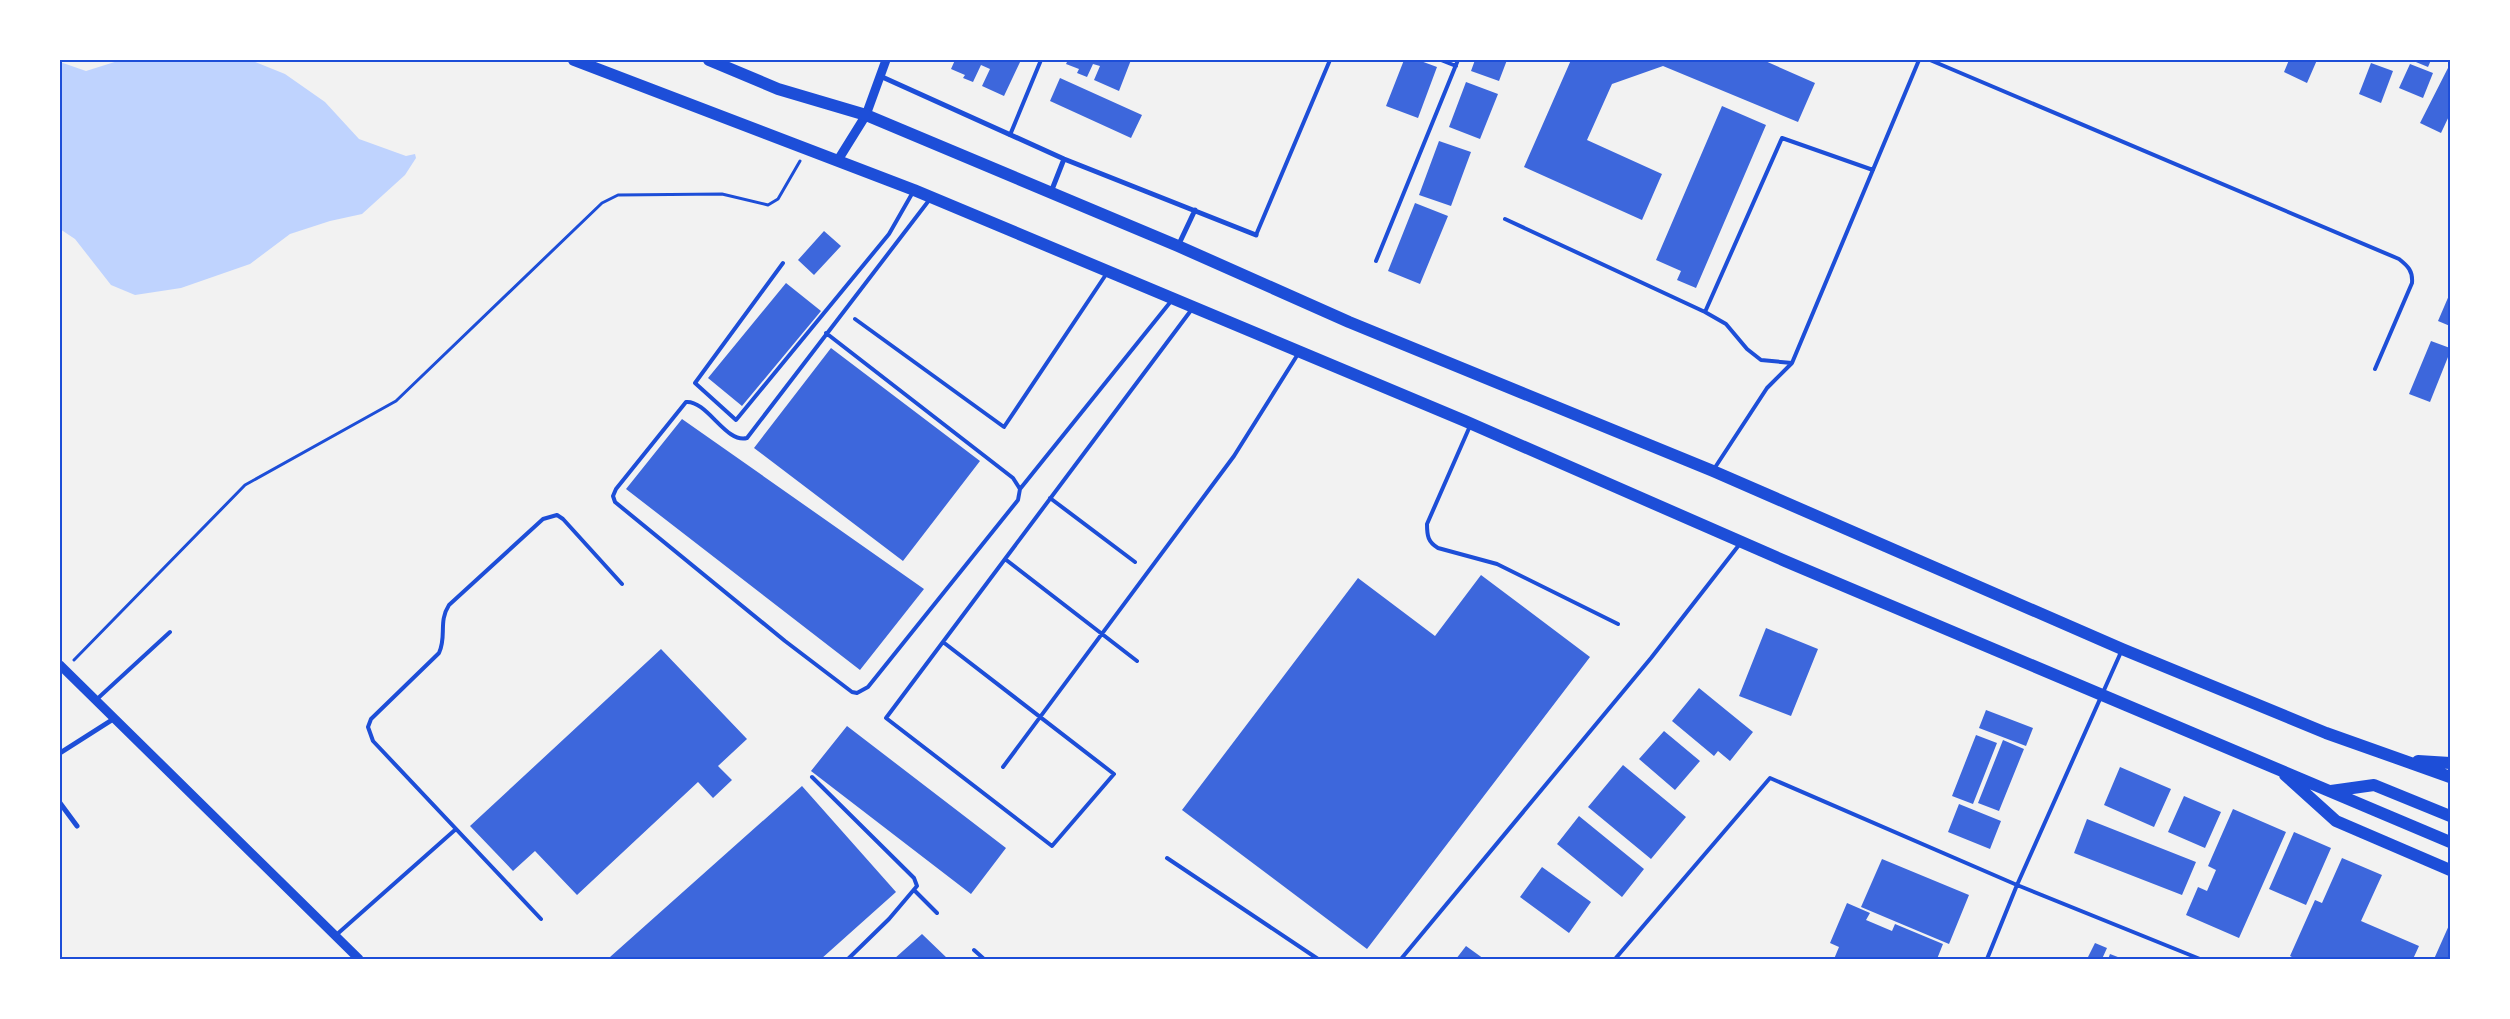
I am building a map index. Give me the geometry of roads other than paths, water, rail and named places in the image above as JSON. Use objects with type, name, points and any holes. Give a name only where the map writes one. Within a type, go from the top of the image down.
[{"type":"main road","points":[[574,60],[914,190],[1174,298],[1471,424],[2100,696],[2332,791],[2450,842]]},
{"type":"main road","points":[[709,60],[778,89],[866,115],[1178,246],[1349,322],[1713,471],[2122,649],[2326,733],[2450,777]]},
{"type":"main road","points":[[2406,761],[2450,763]]},
{"type":"main road","points":[[2279,769],[2336,821],[2450,870]]},
{"type":"main road","points":[[2332,791],[2374,785],[2450,816]]},
{"type":"street","points":[[838,160],[866,115],[886,60]]},
{"type":"street","points":[[879,76],[1064,159],[1256,235]]},
{"type":"street","points":[[1051,192],[1064,159]]},
{"type":"street","points":[[1178,246],[1195,210]]},
{"type":"street","points":[[62,669],[115,718],[359,959]]},
{"type":"street","points":[[60,753],[115,718]]},
{"type":"street","points":[[60,804],[77,826]]},
{"type":"lane","points":[[1010,135],[1041,60]]},
{"type":"lane","points":[[1256,235],[1330,60]]},
{"type":"lane","points":[[1440,60],[1456,66]]},
{"type":"lane","points":[[1376,261],[1458,60]]},
{"type":"lane","points":[[1713,471],[1767,388],[1792,363],[1919,60]]},
{"type":"lane","points":[[1930,60],[2399,259],[2408,266],[2413,275],[2412,283],[2375,369]]},
{"type":"lane","points":[[1705,312],[1782,138],[1872,170]]},
{"type":"lane","points":[[783,263],[694,383],[736,420],[889,234],[914,190]]},
{"type":"lane","points":[[931,197],[747,438],[737,438],[691,402],[681,405],[616,489],[613,496],[615,502],[784,641],[852,692],[857,693],[868,687],[1018,500],[1020,489],[1174,298]]},
{"type":"lane","points":[[1505,219],[1705,312],[1726,324],[1747,349],[1761,360],[1792,363]]},
{"type":"lane","points":[[855,319],[1004,427],[1108,271]]},
{"type":"lane","points":[[943,642],[1114,774],[1052,846],[886,718],[1193,307]]},
{"type":"lane","points":[[826,333],[1013,478],[1020,489]]},
{"type":"lane","points":[[1003,767],[1234,456],[1299,352]]},
{"type":"lane","points":[[1471,424],[1427,524],[1430,544],[1438,548],[1498,564],[1618,624]]},
{"type":"lane","points":[[1050,498],[1135,562]]},
{"type":"lane","points":[[541,919],[373,741],[368,727],[371,718],[439,653],[442,645],[442,620],[449,605],[549,515],[557,515],[563,519],[622,584]]},
{"type":"lane","points":[[1401,959],[1651,658],[1742,542]]},
{"type":"lane","points":[[1005,559],[1137,661]]},
{"type":"lane","points":[[96,700],[170,632]]},
{"type":"lane","points":[[1987,959],[2017,885],[2122,649]]},
{"type":"lane","points":[[812,777],[914,878],[917,886],[848,959]]},
{"type":"lane","points":[[1615,959],[1770,778],[2017,885],[2200,959]]},
{"type":"lane","points":[[335,936],[456,829]]},
{"type":"lane","points":[[1168,858],[1318,959]]},
{"type":"lane","points":[[914,891],[937,913]]},
{"type":"lane","points":[[974,950],[984,959]]},
{"type":"water","points":[[121,60],[250,60],[285,74],[325,102],[359,139],[406,156],[415,154],[416,158],[405,175],[362,214],[330,221],[290,234],[250,264],[181,288],[135,295],[111,285],[75,239],[60,229],[60,62],[86,71]]}]
